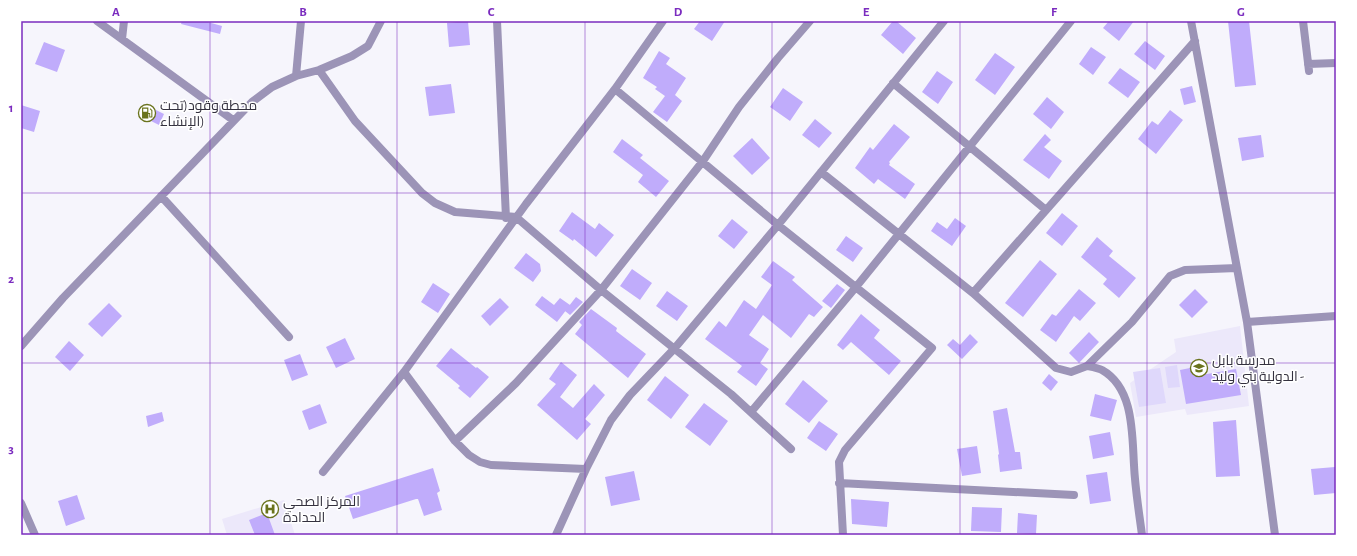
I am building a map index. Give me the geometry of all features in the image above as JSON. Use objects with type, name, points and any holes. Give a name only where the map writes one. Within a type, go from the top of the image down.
[{"type":"street","points":[[97,21],[233,120]]},
{"type":"street","points":[[122,39],[124,21]]},
{"type":"street","points":[[296,76],[301,21]]},
{"type":"street","points":[[21,346],[63,298],[252,102],[272,87],[296,76],[319,70],[352,56],[368,46],[379,29],[381,21]]},
{"type":"street","points":[[497,21],[506,218]]},
{"type":"street","points":[[324,472],[404,372],[516,217],[615,89],[663,21]]},
{"type":"street","points":[[455,441],[516,383],[601,290],[703,161],[739,107],[810,21]]},
{"type":"street","points":[[556,535],[586,469],[611,420],[630,396],[674,349],[778,225],[944,21]]},
{"type":"street","points":[[751,412],[856,287],[1071,21]]},
{"type":"street","points":[[1191,21],[1247,322],[1275,535]]},
{"type":"street","points":[[1303,21],[1309,68],[1336,63]]},
{"type":"street","points":[[973,293],[1195,40]]},
{"type":"street","points":[[319,70],[355,122],[422,194],[435,203],[454,212],[506,218],[516,217],[601,290],[751,412],[791,449]]},
{"type":"street","points":[[893,83],[1046,210]]},
{"type":"street","points":[[615,89],[778,225],[932,348],[845,450],[839,462],[843,535]]},
{"type":"street","points":[[821,172],[898,235],[973,293],[1056,368],[1071,372],[1087,366],[1132,322],[1170,276],[1185,270],[1237,268]]},
{"type":"street","points":[[161,196],[289,337]]},
{"type":"street","points":[[1247,322],[1336,316]]},
{"type":"street","points":[[1087,366],[1102,370],[1117,384],[1125,399],[1131,421],[1142,535]]},
{"type":"street","points":[[404,372],[455,441],[469,455],[480,462],[491,465],[586,469]]},
{"type":"street","points":[[840,483],[1074,495]]},
{"type":"street","points":[[21,503],[35,535]]},
{"type":"shaded area","name":"مدرسة بابل الدولية بني وليد -","points":[[1240,326],[1249,406],[1187,415],[1185,409],[1136,417],[1130,383],[1176,352],[1174,339]]},
{"type":"shaded area","points":[[1177,365],[1180,387],[1168,388],[1165,367]]},
{"type":"shaded area","points":[[1160,368],[1166,403],[1139,407],[1133,372]]},
{"type":"shaded area","name":"المركز الصحي الحدادة","points":[[284,500],[295,535],[227,535],[222,519]]},
{"type":"building","points":[[182,21],[204,21],[222,26],[220,34],[181,24]]},
{"type":"building","points":[[468,21],[470,45],[449,47],[447,23]]},
{"type":"building","points":[[700,21],[725,21],[712,41],[694,29]]},
{"type":"building","points":[[893,21],[896,21],[916,38],[903,54],[881,35]]},
{"type":"building","points":[[1109,21],[1134,21],[1119,41],[1103,28]]},
{"type":"building","points":[[1228,21],[1249,21],[1256,85],[1235,87]]},
{"type":"building","points":[[1145,41],[1165,56],[1155,70],[1134,54]]},
{"type":"building","points":[[44,42],[65,50],[57,72],[35,64]]},
{"type":"building","points":[[1091,47],[1106,57],[1093,75],[1079,64]]},
{"type":"building","points":[[659,51],[670,58],[666,64],[686,78],[675,95],[682,101],[667,122],[653,112],[665,96],[655,89],[657,87],[643,78]]},
{"type":"building","points":[[995,53],[1015,67],[995,95],[975,80]]},
{"type":"building","points":[[1120,68],[1140,82],[1128,98],[1108,83]]},
{"type":"building","points":[[937,71],[953,82],[938,104],[922,92]]},
{"type":"building","points":[[451,84],[455,113],[429,116],[425,87]]},
{"type":"building","points":[[1192,86],[1196,102],[1184,105],[1180,89]]},
{"type":"building","points":[[783,88],[803,102],[790,121],[770,107]]},
{"type":"building","points":[[1047,97],[1064,112],[1051,129],[1033,114]]},
{"type":"building","points":[[144,104],[164,114],[159,125],[139,115]]},
{"type":"building","points":[[21,105],[40,111],[34,132],[21,128]]},
{"type":"building","points":[[1170,110],[1183,120],[1156,154],[1138,139],[1152,121],[1158,125]]},
{"type":"building","points":[[815,119],[832,133],[819,148],[802,135]]},
{"type":"building","points":[[894,124],[910,137],[889,162],[889,165],[915,184],[905,199],[878,179],[874,184],[855,168],[870,147],[873,150]]},
{"type":"building","points":[[1045,134],[1051,140],[1044,147],[1062,161],[1049,179],[1023,160]]},
{"type":"building","points":[[1261,135],[1264,157],[1242,161],[1238,138]]},
{"type":"building","points":[[752,138],[770,158],[752,175],[733,156]]},
{"type":"building","points":[[622,139],[643,155],[640,158],[669,181],[656,197],[638,182],[643,175],[613,152]]},
{"type":"building","points":[[572,212],[595,229],[599,223],[614,235],[596,257],[574,239],[573,241],[559,231]]},
{"type":"building","points":[[1062,213],[1078,226],[1062,246],[1046,233]]},
{"type":"building","points":[[955,218],[966,226],[952,246],[931,231],[937,222],[947,229]]},
{"type":"building","points":[[732,219],[748,232],[734,249],[718,236]]},
{"type":"building","points":[[846,236],[863,248],[853,262],[836,250]]},
{"type":"building","points":[[1097,237],[1113,251],[1109,256],[1136,278],[1119,298],[1103,284],[1107,279],[1081,257]]},
{"type":"building","points":[[526,253],[540,264],[541,271],[533,282],[514,268]]},
{"type":"building","points":[[1040,260],[1057,274],[1023,317],[1005,303]]},
{"type":"building","points":[[773,261],[795,277],[792,280],[823,307],[814,317],[809,314],[791,338],[763,315],[749,335],[769,349],[760,363],[768,369],[756,386],[737,372],[742,366],[705,339],[719,321],[726,327],[744,300],[756,309],[772,285],[761,277]]},
{"type":"building","points":[[632,269],[652,283],[640,300],[620,286]]},
{"type":"building","points":[[433,283],[450,294],[438,313],[421,302]]},
{"type":"building","points":[[837,284],[845,290],[831,308],[822,301]]},
{"type":"building","points":[[1079,289],[1096,303],[1080,321],[1074,316],[1056,342],[1040,330],[1052,314],[1056,316]]},
{"type":"building","points":[[1195,289],[1208,302],[1192,318],[1179,305]]},
{"type":"building","points":[[667,291],[688,306],[677,321],[656,306]]},
{"type":"building","points":[[542,296],[554,305],[560,298],[570,305],[557,322],[535,305]]},
{"type":"building","points":[[576,297],[583,302],[570,315],[565,311]]},
{"type":"building","points":[[500,298],[509,307],[490,326],[481,316]]},
{"type":"building","points":[[109,303],[122,316],[102,337],[88,324]]},
{"type":"building","points":[[591,309],[617,328],[616,331],[646,354],[628,378],[575,334],[582,325],[579,322]]},
{"type":"building","points":[[861,314],[880,330],[874,338],[901,361],[889,375],[851,342],[843,350],[837,345]]},
{"type":"building","points":[[1089,332],[1099,342],[1079,363],[1069,353]]},
{"type":"building","points":[[970,334],[978,342],[962,359],[947,345],[953,339],[960,345]]},
{"type":"building","points":[[345,338],[355,359],[336,368],[326,347]]},
{"type":"building","points":[[69,341],[84,355],[70,371],[55,357]]},
{"type":"building","points":[[451,348],[489,377],[470,398],[458,388],[460,386],[436,366]]},
{"type":"building","points":[[300,354],[308,375],[292,381],[284,360]]},
{"type":"building","points":[[561,362],[577,375],[560,397],[573,408],[594,384],[605,395],[585,419],[591,424],[577,440],[537,405],[556,384],[549,379]]},
{"type":"building","points":[[1200,366],[1201,375],[1236,369],[1241,395],[1186,404],[1180,370]]},
{"type":"building","points":[[1049,374],[1058,382],[1051,391],[1042,383]]},
{"type":"building","points":[[665,376],[689,395],[671,419],[647,400]]},
{"type":"building","points":[[803,380],[828,401],[809,423],[785,404]]},
{"type":"building","points":[[1095,394],[1117,400],[1111,421],[1090,416]]},
{"type":"building","points":[[704,403],[728,421],[710,446],[685,427]]},
{"type":"building","points":[[320,404],[327,423],[309,430],[302,411]]},
{"type":"building","points":[[1007,408],[1015,452],[1020,452],[1022,469],[1000,472],[993,411]]},
{"type":"building","points":[[162,412],[164,421],[148,427],[146,416]]},
{"type":"building","points":[[1236,420],[1240,476],[1216,477],[1213,422]]},
{"type":"building","points":[[819,421],[838,434],[826,451],[807,438]]},
{"type":"building","points":[[1110,432],[1114,455],[1093,459],[1089,436]]},
{"type":"building","points":[[977,446],[981,473],[962,476],[957,449]]},
{"type":"building","points":[[1335,467],[1336,493],[1314,495],[1311,469]]},
{"type":"building","points":[[433,468],[440,491],[437,493],[442,510],[424,516],[418,499],[416,499],[353,519],[345,496]]},
{"type":"building","points":[[634,471],[640,500],[611,506],[605,477]]},
{"type":"building","points":[[1107,472],[1111,501],[1090,504],[1086,475]]},
{"type":"building","points":[[77,495],[85,519],[66,526],[58,501]]},
{"type":"building","points":[[851,499],[889,502],[887,527],[852,524]]},
{"type":"building","points":[[972,507],[1002,508],[1001,532],[971,531]]},
{"type":"building","points":[[267,513],[275,535],[255,535],[249,520]]},
{"type":"building","points":[[1018,513],[1037,515],[1036,534],[1017,533]]},
{"type":"place","name":"محطة وقود(تحت الإنشاء)","points":[[147,113]]},
{"type":"place","name":"مدرسة بابل الدولية بني وليد -","points":[[1199,368]]},
{"type":"place","name":"المركز الصحي الحدادة","points":[[270,509]]}]
